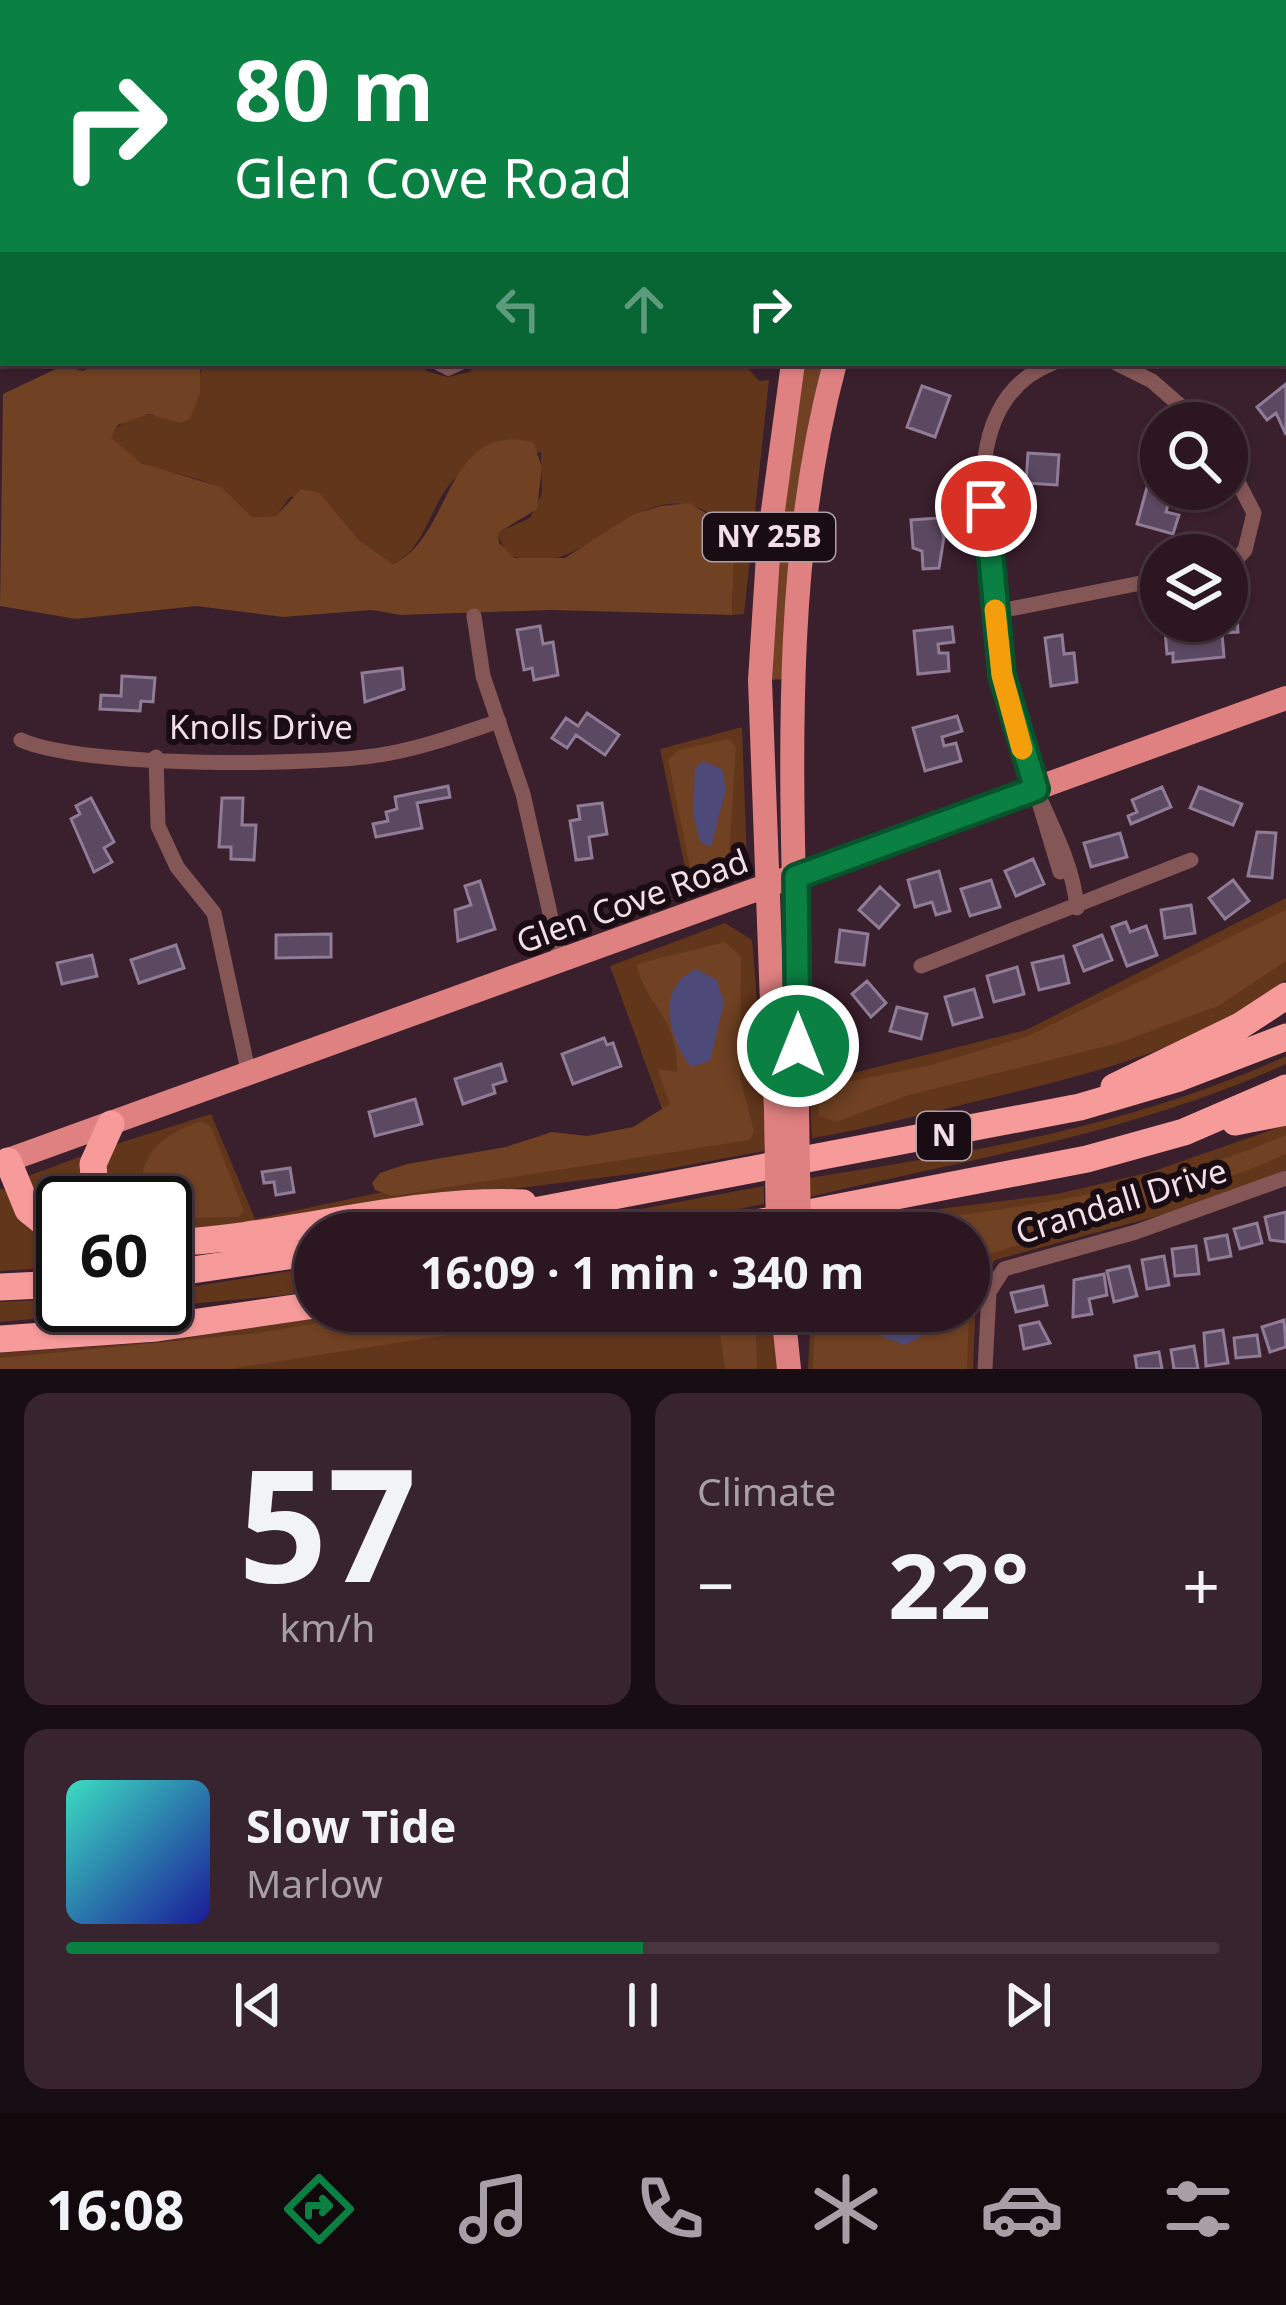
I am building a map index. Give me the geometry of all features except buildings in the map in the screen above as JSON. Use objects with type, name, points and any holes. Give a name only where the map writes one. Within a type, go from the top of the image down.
[{"type":"highway","points":[[1080,1107],[1144,1069],[1240,1026],[1286,996]]},
{"type":"highway","name":"N","points":[[536,1212],[1080,1107],[1195,1073],[1286,1037]]},
{"type":"highway","name":"N","points":[[814,1212],[1038,1169],[1184,1132],[1286,1088]]},
{"type":"highway","points":[[1184,1132],[1286,1100]]},
{"type":"highway","points":[[1184,1132],[1286,1112]]},
{"type":"highway","points":[[94,1176],[93,1164],[111,1124]]},
{"type":"highway","points":[[4,1162],[28,1210],[36,1216]]},
{"type":"highway","points":[[192,1241],[281,1233],[475,1201],[575,1205]]},
{"type":"highway","points":[[192,1270],[294,1255]]},
{"type":"highway","points":[[0,1287],[36,1285]]},
{"type":"highway","points":[[0,1339],[158,1328],[294,1308]]},
{"type":"main road","name":"NY 25B","points":[[793,366],[760,652],[766,887],[797,1212]]},
{"type":"main road","name":"NY 25B","points":[[780,1212],[796,877],[796,595],[808,484],[834,366]]},
{"type":"main road","name":"Glen Cove Road","points":[[4,1162],[1286,698]]},
{"type":"main road","points":[[786,1332],[791,1369]]},
{"type":"main road","points":[[791,1369],[795,1332]]},
{"type":"street","points":[[1048,366],[1011,389],[988,433],[986,549],[1010,713],[1036,789],[1036,807],[1077,908]]},
{"type":"street","points":[[1122,366],[1152,381],[1176,402]]},
{"type":"street","points":[[1248,501],[1254,513],[1248,538]]},
{"type":"street","points":[[995,612],[1140,583]]},
{"type":"street","points":[[474,616],[479,661],[523,794],[561,962]]},
{"type":"street","name":"Knolls Drive","points":[[21,740],[68,755],[340,760],[416,748],[499,721]]},
{"type":"street","points":[[156,758],[158,826],[177,868],[214,913],[249,1075]]},
{"type":"street","points":[[921,966],[1191,860]]},
{"type":"street","name":"Crandall Drive","points":[[985,1369],[989,1292],[1004,1269],[1136,1232],[1286,1178]]},
{"type":"shaded area","points":[[62,366],[83,371],[94,366],[200,366],[200,393],[190,419],[180,423],[149,414],[118,425],[111,438],[141,463],[221,487],[252,517],[276,516],[301,489],[320,493],[359,540],[393,564],[413,550],[465,464],[482,448],[504,440],[533,442],[542,467],[537,509],[498,533],[499,543],[515,558],[565,558],[634,514],[689,503],[726,525],[734,557],[732,615],[551,610],[401,615],[372,610],[283,617],[196,606],[76,619],[0,606],[3,394]]},
{"type":"shaded area","points":[[200,366],[424,366],[447,377],[470,372],[473,366],[746,366],[759,381],[769,380],[744,614],[732,615],[734,557],[726,525],[695,507],[667,504],[640,512],[563,556],[536,561],[506,553],[497,533],[530,518],[542,493],[541,452],[493,461],[455,478],[416,544],[393,564],[359,540],[320,493],[290,497],[276,516],[252,517],[221,489],[145,464],[110,438],[133,417],[164,417],[201,372]]},
{"type":"shaded area","points":[[797,366],[830,366],[793,679],[760,680]]},
{"type":"shaded area","points":[[742,727],[747,865],[736,869],[736,876],[690,891],[660,749]]},
{"type":"shaded area","points":[[728,739],[736,747],[729,856],[704,874],[690,867],[668,760],[679,750]]},
{"type":"shaded area","points":[[703,761],[722,769],[726,789],[711,847],[700,842],[693,814],[695,768]]},
{"type":"shaded area","points":[[1286,898],[1286,980],[1214,1025],[1096,1071],[812,1138],[809,1084],[1026,1030]]},
{"type":"shaded area","points":[[1286,910],[1286,961],[1218,1006],[1118,1043],[909,1095],[836,1122],[818,1115],[820,1095],[827,1086],[931,1065],[1028,1036]]},
{"type":"shaded area","points":[[725,923],[752,940],[767,1119],[764,1151],[662,1170],[331,1212],[294,1212],[294,1217],[192,1230],[192,1176],[103,1176],[110,1146],[211,1114],[255,1219],[670,1131],[610,966]]},
{"type":"shaded area","points":[[725,942],[741,957],[740,1078],[754,1132],[750,1140],[392,1196],[375,1190],[372,1183],[380,1173],[407,1164],[506,1147],[552,1132],[587,1136],[633,1127],[670,1104],[657,1069],[677,1072],[676,1053],[667,1024],[636,964]]},
{"type":"shaded area","points":[[696,969],[717,980],[724,1003],[710,1061],[691,1067],[676,1042],[670,1000],[683,977]]},
{"type":"shaded area","points":[[1286,1056],[1286,1064],[1170,1109],[809,1197],[809,1178],[1052,1134],[1171,1101]]},
{"type":"shaded area","points":[[202,1121],[211,1127],[244,1211],[238,1217],[192,1218],[192,1176],[142,1176],[155,1148],[175,1132]]},
{"type":"shaded area","points":[[1286,1125],[1286,1170],[1202,1204],[995,1260],[990,1268],[990,1212],[915,1212],[1057,1194],[1151,1172]]},
{"type":"shaded area","points":[[1286,1135],[1286,1154],[1246,1171],[990,1254],[990,1212],[977,1212],[1122,1187],[1233,1156]]},
{"type":"shaded area","points":[[82,1156],[84,1176],[36,1176],[36,1200],[23,1178]]},
{"type":"shaded area","points":[[764,1186],[764,1204],[723,1212],[625,1212]]},
{"type":"shaded area","points":[[0,1189],[9,1190],[36,1218],[36,1269],[0,1271]]},
{"type":"shaded area","points":[[294,1270],[294,1293],[286,1295],[192,1304],[192,1287]]},
{"type":"shaded area","points":[[36,1300],[36,1319],[0,1322],[0,1302]]},
{"type":"shaded area","points":[[294,1321],[294,1332],[785,1332],[789,1369],[0,1369],[0,1353],[160,1342]]},
{"type":"shaded area","points":[[294,1327],[294,1332],[466,1332],[230,1369],[0,1369],[0,1358]]},
{"type":"shaded area","points":[[720,1332],[756,1332],[757,1369],[725,1369]]},
{"type":"shaded area","points":[[810,1332],[974,1332],[973,1369],[808,1369]]},
{"type":"shaded area","points":[[814,1332],[968,1332],[967,1369],[813,1369]]},
{"type":"shaded area","points":[[873,1332],[930,1332],[905,1345]]},
{"type":"slow traffic","points":[[995,610],[1002,675],[1022,749]]},
{"type":"route","points":[[798,1046],[796,877],[1036,789],[1002,675],[986,549],[986,506]]}]
